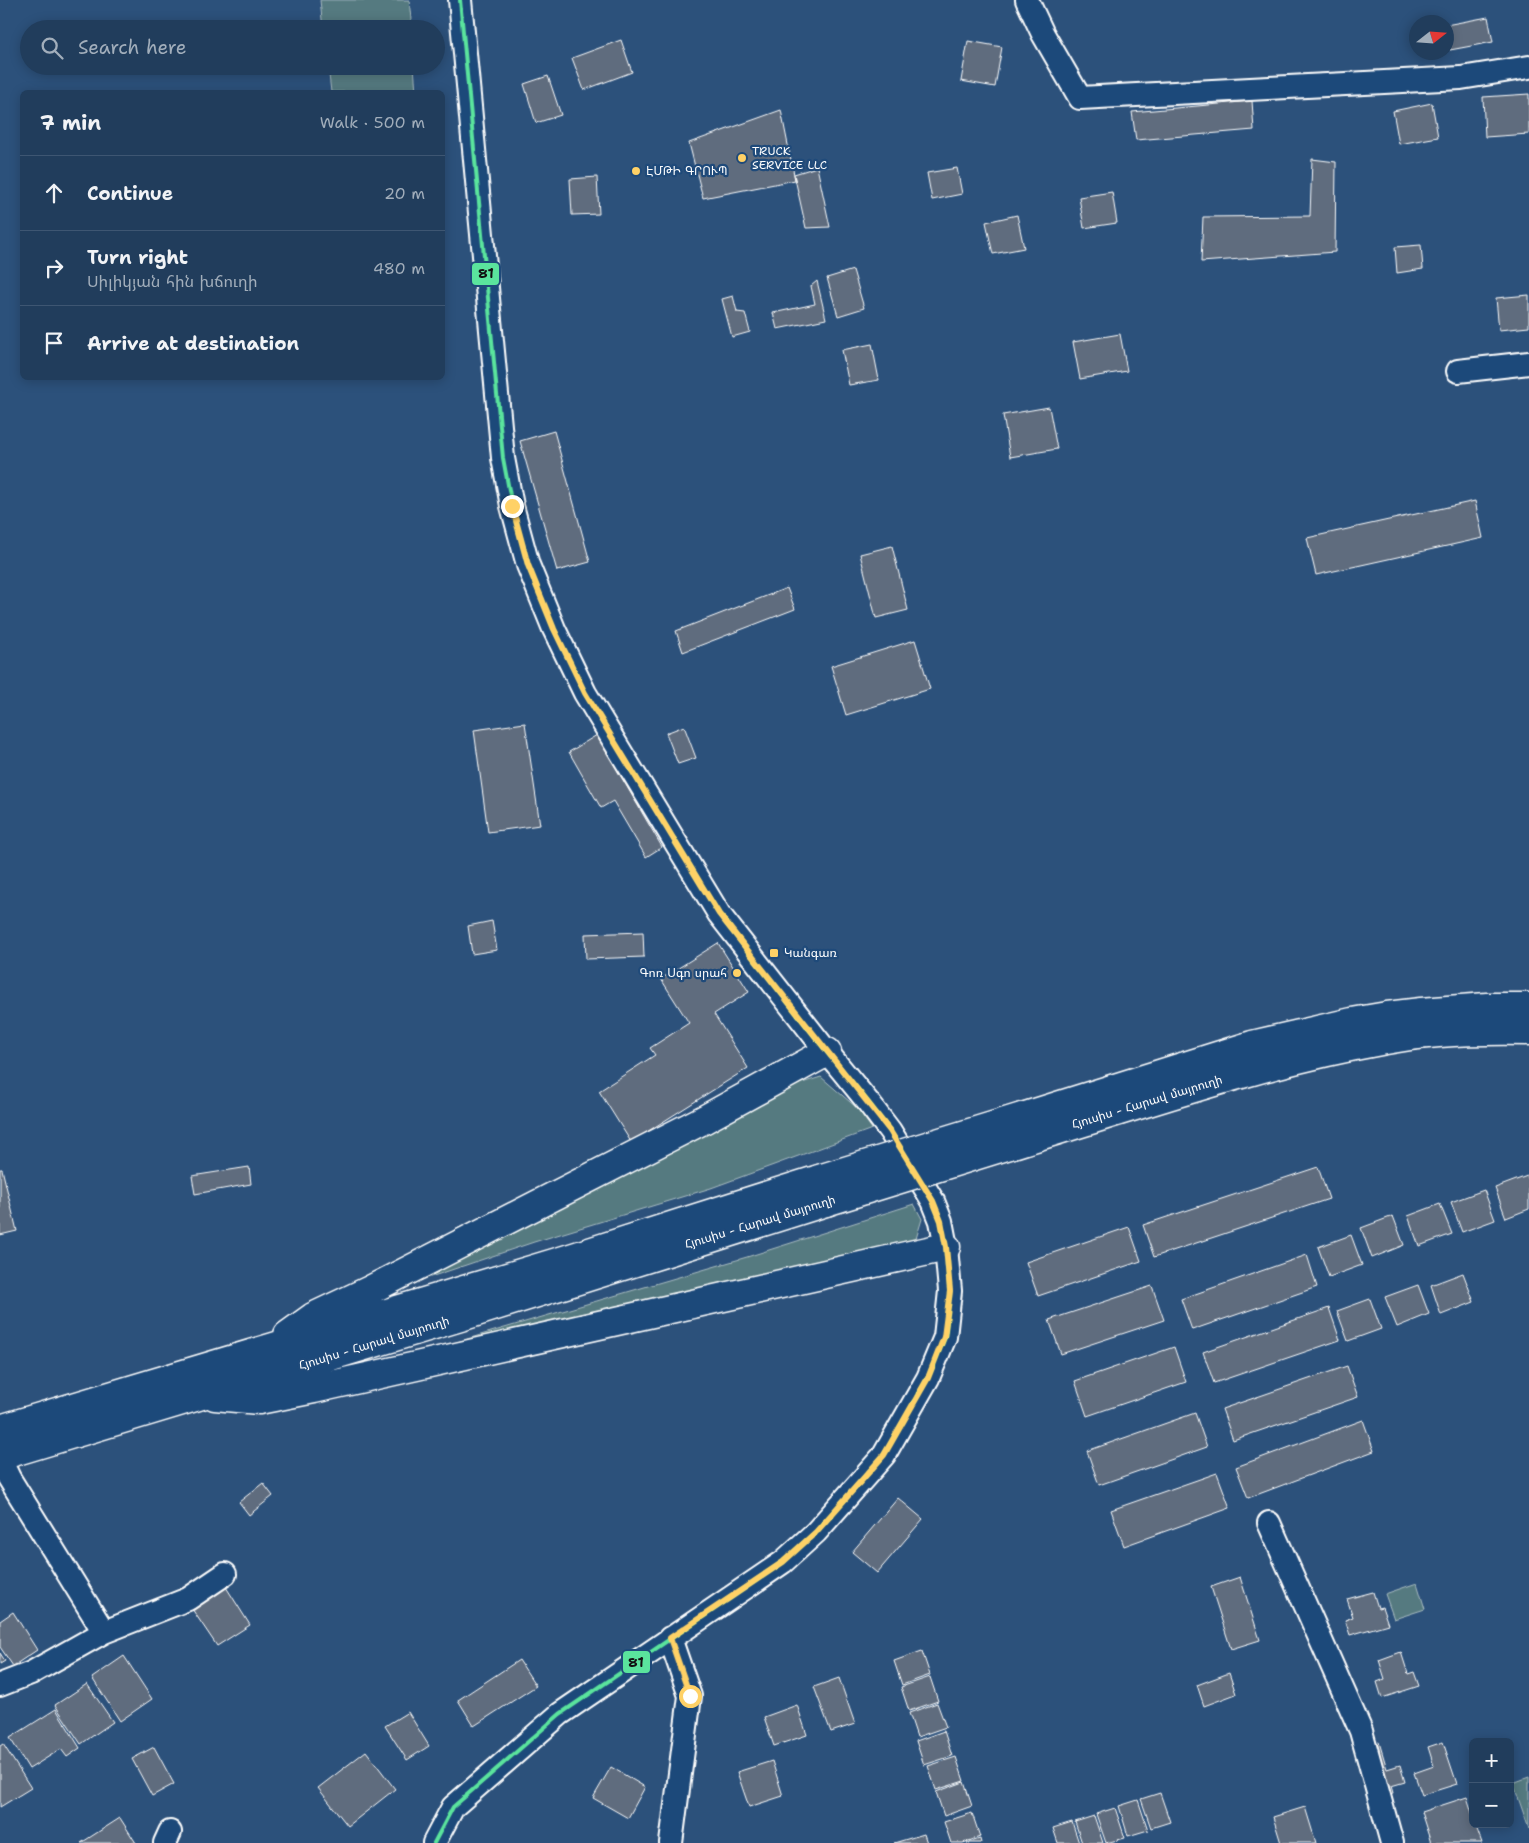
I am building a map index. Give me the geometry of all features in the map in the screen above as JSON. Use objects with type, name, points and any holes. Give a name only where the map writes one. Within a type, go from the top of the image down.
[{"type":"highway","name":"Հյուսիս - Հարավ մայրուղի","points":[[0,1458],[485,1309],[822,1191],[1063,1116],[1252,1045],[1387,1016],[1487,1007],[1529,1007]]},
{"type":"highway","name":"Հյուսիս - Հարավ մայրուղի","points":[[1063,1116],[1321,1052],[1387,1039],[1491,1030],[1529,1031]]},
{"type":"highway","points":[[269,1349],[313,1317],[368,1291],[705,1119],[827,1052]]},
{"type":"highway","name":"Հյուսիս - Հարավ մայրուղի","points":[[0,1430],[564,1260],[822,1191]]},
{"type":"highway","points":[[201,1395],[259,1400],[512,1346],[946,1247]]},
{"type":"street","points":[[434,1843],[453,1806],[560,1714],[783,1562],[816,1532],[884,1455],[928,1378],[944,1337],[950,1291],[946,1247],[941,1221],[928,1193],[890,1131],[719,914],[585,693],[554,629],[528,565],[512,506],[503,458],[460,0]]},
{"type":"street","points":[[1027,0],[1042,34],[1080,98],[1461,78],[1529,67]]},
{"type":"street","points":[[1458,371],[1529,363]]},
{"type":"street","points":[[0,1458],[9,1478],[104,1632]]},
{"type":"street","points":[[1269,1523],[1361,1732],[1392,1843]]},
{"type":"street","points":[[0,1685],[31,1673],[104,1632],[188,1599],[225,1574]]},
{"type":"street","points":[[670,1638],[690,1696],[671,1843]]},
{"type":"green space","points":[[320,0],[409,0],[411,20],[322,20]]},
{"type":"green space","points":[[329,75],[415,75],[416,90],[331,90]]},
{"type":"green space","points":[[821,1077],[857,1108],[872,1129],[711,1188],[534,1242],[392,1290],[783,1089]]},
{"type":"green space","points":[[914,1204],[922,1219],[915,1242],[385,1363],[747,1257]]},
{"type":"green space","points":[[1417,1583],[1425,1609],[1394,1619],[1385,1594]]},
{"type":"green space","points":[[1529,1777],[1529,1829],[1514,1786],[1514,1783]]},
{"type":"building","points":[[1488,17],[1493,42],[1454,49],[1454,23]]},
{"type":"building","points":[[621,40],[632,72],[584,90],[572,58]]},
{"type":"building","points":[[968,41],[1002,47],[995,87],[961,81]]},
{"type":"building","points":[[548,76],[561,115],[536,123],[524,84]]},
{"type":"building","points":[[1529,94],[1529,134],[1485,137],[1483,97]]},
{"type":"building","points":[[1252,101],[1254,130],[1136,140],[1132,112]]},
{"type":"building","points":[[1432,103],[1438,137],[1399,144],[1393,111]]},
{"type":"building","name":"TRUCK SERVICE LLC","points":[[781,110],[795,180],[703,198],[689,143]]},
{"type":"building","points":[[1312,159],[1336,162],[1335,252],[1201,262],[1203,217],[1310,216]]},
{"type":"building","points":[[817,167],[830,227],[806,228],[794,174]]},
{"type":"building","points":[[957,168],[962,194],[932,200],[927,173]]},
{"type":"building","points":[[597,177],[599,214],[572,215],[570,179]]},
{"type":"building","points":[[1112,192],[1117,223],[1084,228],[1079,197]]},
{"type":"building","points":[[1017,215],[1024,248],[993,254],[986,222]]},
{"type":"building","points":[[1421,245],[1423,269],[1397,273],[1395,247]]},
{"type":"building","points":[[853,270],[864,308],[838,316],[827,278]]},
{"type":"building","points":[[817,281],[826,319],[777,329],[773,313],[815,304],[811,286]]},
{"type":"building","points":[[1529,295],[1529,327],[1499,330],[1496,298]]},
{"type":"building","points":[[733,296],[737,312],[745,313],[750,332],[732,337],[722,299]]},
{"type":"building","points":[[1120,334],[1127,371],[1080,379],[1073,342]]},
{"type":"building","points":[[872,344],[879,380],[849,385],[842,350]]},
{"type":"building","points":[[1049,407],[1057,449],[1010,457],[1003,415]]},
{"type":"building","points":[[554,431],[590,562],[557,571],[520,441]]},
{"type":"building","points":[[1475,501],[1483,538],[1316,575],[1307,538]]},
{"type":"building","points":[[892,546],[908,610],[876,618],[860,554]]},
{"type":"building","points":[[787,588],[795,609],[683,652],[676,631]]},
{"type":"building","points":[[915,640],[930,689],[846,715],[831,666]]},
{"type":"building","points":[[525,723],[540,825],[488,832],[474,730]]},
{"type":"building","points":[[684,726],[696,758],[678,764],[666,733]]},
{"type":"building","points":[[597,735],[662,847],[646,857],[613,801],[601,808],[569,752]]},
{"type":"building","points":[[492,921],[497,950],[472,954],[468,926]]},
{"type":"building","points":[[643,932],[644,957],[586,959],[585,934]]},
{"type":"building","points":[[718,943],[749,992],[714,1014],[748,1068],[631,1142],[599,1091],[655,1055],[650,1048],[689,1023],[661,979]]},
{"type":"building","points":[[249,1167],[251,1184],[195,1194],[192,1176]]},
{"type":"building","points":[[1318,1167],[1329,1199],[1154,1257],[1143,1225]]},
{"type":"building","points":[[0,1169],[2,1169],[17,1231],[0,1235]]},
{"type":"building","points":[[1527,1176],[1529,1180],[1529,1209],[1506,1218],[1495,1188]]},
{"type":"building","points":[[1484,1190],[1495,1220],[1462,1232],[1451,1202]]},
{"type":"building","points":[[1440,1204],[1452,1234],[1419,1246],[1408,1216]]},
{"type":"building","points":[[1393,1216],[1404,1245],[1372,1258],[1361,1228]]},
{"type":"building","points":[[1129,1227],[1141,1261],[1038,1296],[1026,1262]]},
{"type":"building","points":[[1351,1235],[1362,1265],[1329,1277],[1318,1247]]},
{"type":"building","points":[[1307,1255],[1317,1287],[1192,1330],[1181,1299]]},
{"type":"building","points":[[1463,1273],[1474,1302],[1441,1315],[1431,1285]]},
{"type":"building","points":[[1418,1285],[1429,1314],[1397,1327],[1385,1297]]},
{"type":"building","points":[[1152,1286],[1164,1320],[1061,1354],[1049,1320]]},
{"type":"building","points":[[1370,1299],[1381,1329],[1348,1341],[1337,1311]]},
{"type":"building","points":[[1329,1308],[1340,1340],[1214,1383],[1203,1352]]},
{"type":"building","points":[[1174,1347],[1186,1382],[1087,1416],[1075,1381]]},
{"type":"building","points":[[1347,1366],[1358,1397],[1233,1440],[1222,1409]]},
{"type":"building","points":[[1195,1413],[1207,1447],[1099,1485],[1087,1451]]},
{"type":"building","points":[[1363,1420],[1374,1451],[1248,1498],[1236,1467]]},
{"type":"building","points":[[1217,1473],[1230,1508],[1124,1546],[1111,1510]]},
{"type":"building","points":[[263,1483],[273,1496],[249,1515],[239,1502]]},
{"type":"building","points":[[898,1498],[923,1519],[877,1573],[852,1552]]},
{"type":"building","points":[[1240,1577],[1260,1640],[1231,1649],[1211,1587]]},
{"type":"building","points":[[226,1587],[250,1625],[217,1646],[192,1609]]},
{"type":"building","points":[[1373,1592],[1378,1608],[1382,1607],[1388,1624],[1350,1635],[1345,1620],[1353,1617],[1347,1599]]},
{"type":"building","points":[[13,1612],[37,1650],[13,1666],[0,1647],[0,1621]]},
{"type":"building","points":[[922,1651],[930,1675],[902,1685],[894,1661]]},
{"type":"building","points":[[1401,1652],[1408,1674],[1414,1672],[1419,1686],[1382,1698],[1377,1682],[1385,1679],[1379,1660]]},
{"type":"building","points":[[0,1653],[5,1661],[0,1664]]},
{"type":"building","points":[[124,1656],[152,1699],[120,1721],[92,1678]]},
{"type":"building","points":[[519,1660],[536,1686],[474,1726],[458,1700]]},
{"type":"building","points":[[1229,1673],[1236,1694],[1204,1706],[1197,1685]]},
{"type":"building","points":[[930,1677],[938,1701],[909,1711],[901,1687]]},
{"type":"building","points":[[839,1678],[855,1724],[831,1732],[814,1687]]},
{"type":"building","points":[[87,1684],[113,1722],[81,1744],[55,1705]]},
{"type":"building","points":[[937,1703],[946,1727],[917,1737],[909,1713]]},
{"type":"building","points":[[797,1705],[807,1735],[774,1746],[764,1717]]},
{"type":"building","points":[[56,1709],[80,1748],[67,1757],[61,1749],[29,1769],[10,1738]]},
{"type":"building","points":[[408,1712],[429,1746],[407,1760],[385,1726]]},
{"type":"building","points":[[944,1731],[952,1756],[924,1765],[916,1741]]},
{"type":"building","points":[[1379,1742],[1387,1769],[1400,1765],[1405,1782],[1391,1786],[1393,1793],[1386,1795],[1370,1745]]},
{"type":"building","points":[[1443,1742],[1457,1784],[1422,1795],[1414,1773],[1434,1766],[1428,1747]]},
{"type":"building","points":[[3,1744],[31,1788],[0,1807],[0,1746]]},
{"type":"building","points":[[154,1747],[174,1784],[152,1796],[132,1759]]},
{"type":"building","points":[[366,1751],[395,1789],[348,1826],[318,1788]]},
{"type":"building","points":[[956,1757],[964,1781],[936,1790],[928,1766]]},
{"type":"building","points":[[772,1761],[783,1796],[749,1807],[737,1772]]},
{"type":"building","points":[[611,1767],[645,1787],[628,1818],[593,1798]]},
{"type":"building","points":[[964,1782],[972,1806],[944,1816],[936,1792]]},
{"type":"building","points":[[1160,1793],[1170,1822],[1151,1828],[1141,1799]]},
{"type":"building","points":[[1467,1797],[1469,1803],[1469,1828],[1476,1828],[1482,1843],[1431,1843],[1421,1812]]},
{"type":"building","points":[[1138,1800],[1148,1830],[1128,1836],[1119,1806]]},
{"type":"building","points":[[1305,1807],[1316,1843],[1281,1843],[1273,1817]]},
{"type":"building","points":[[1115,1808],[1125,1838],[1106,1843],[1096,1814]]},
{"type":"building","points":[[972,1813],[980,1837],[963,1843],[951,1843],[944,1822]]},
{"type":"building","points":[[1094,1816],[1103,1843],[1082,1843],[1075,1822]]},
{"type":"building","points":[[120,1818],[136,1843],[81,1843]]},
{"type":"building","points":[[1072,1822],[1079,1843],[1058,1843],[1053,1828]]},
{"type":"building","points":[[924,1834],[927,1843],[894,1843]]},
{"type":"building","points":[[980,1839],[981,1843],[967,1843]]},
{"type":"transit line","name":"81","points":[[434,1843],[453,1807],[560,1714],[783,1562],[816,1532],[884,1455],[928,1378],[945,1337],[950,1291],[946,1247],[941,1221],[933,1201],[890,1131],[719,914],[585,693],[554,629],[528,565],[512,506],[503,458],[460,0]]},
{"type":"place","name":"TRUCK SERVICE LLC","points":[[742,158]]},
{"type":"place","name":"ԷՄԹԻ ԳՐՈՒՊ","points":[[636,171]]},
{"type":"place","name":"Կանգառ","points":[[774,953]]},
{"type":"place","name":"Գոռ Սգո սրահ","points":[[737,973]]},
{"type":"route","points":[[512,506],[528,565],[554,629],[585,693],[719,914],[890,1131],[933,1201],[941,1221],[946,1247],[950,1291],[944,1337],[928,1378],[884,1455],[816,1532],[783,1562],[670,1638],[690,1696]]}]
